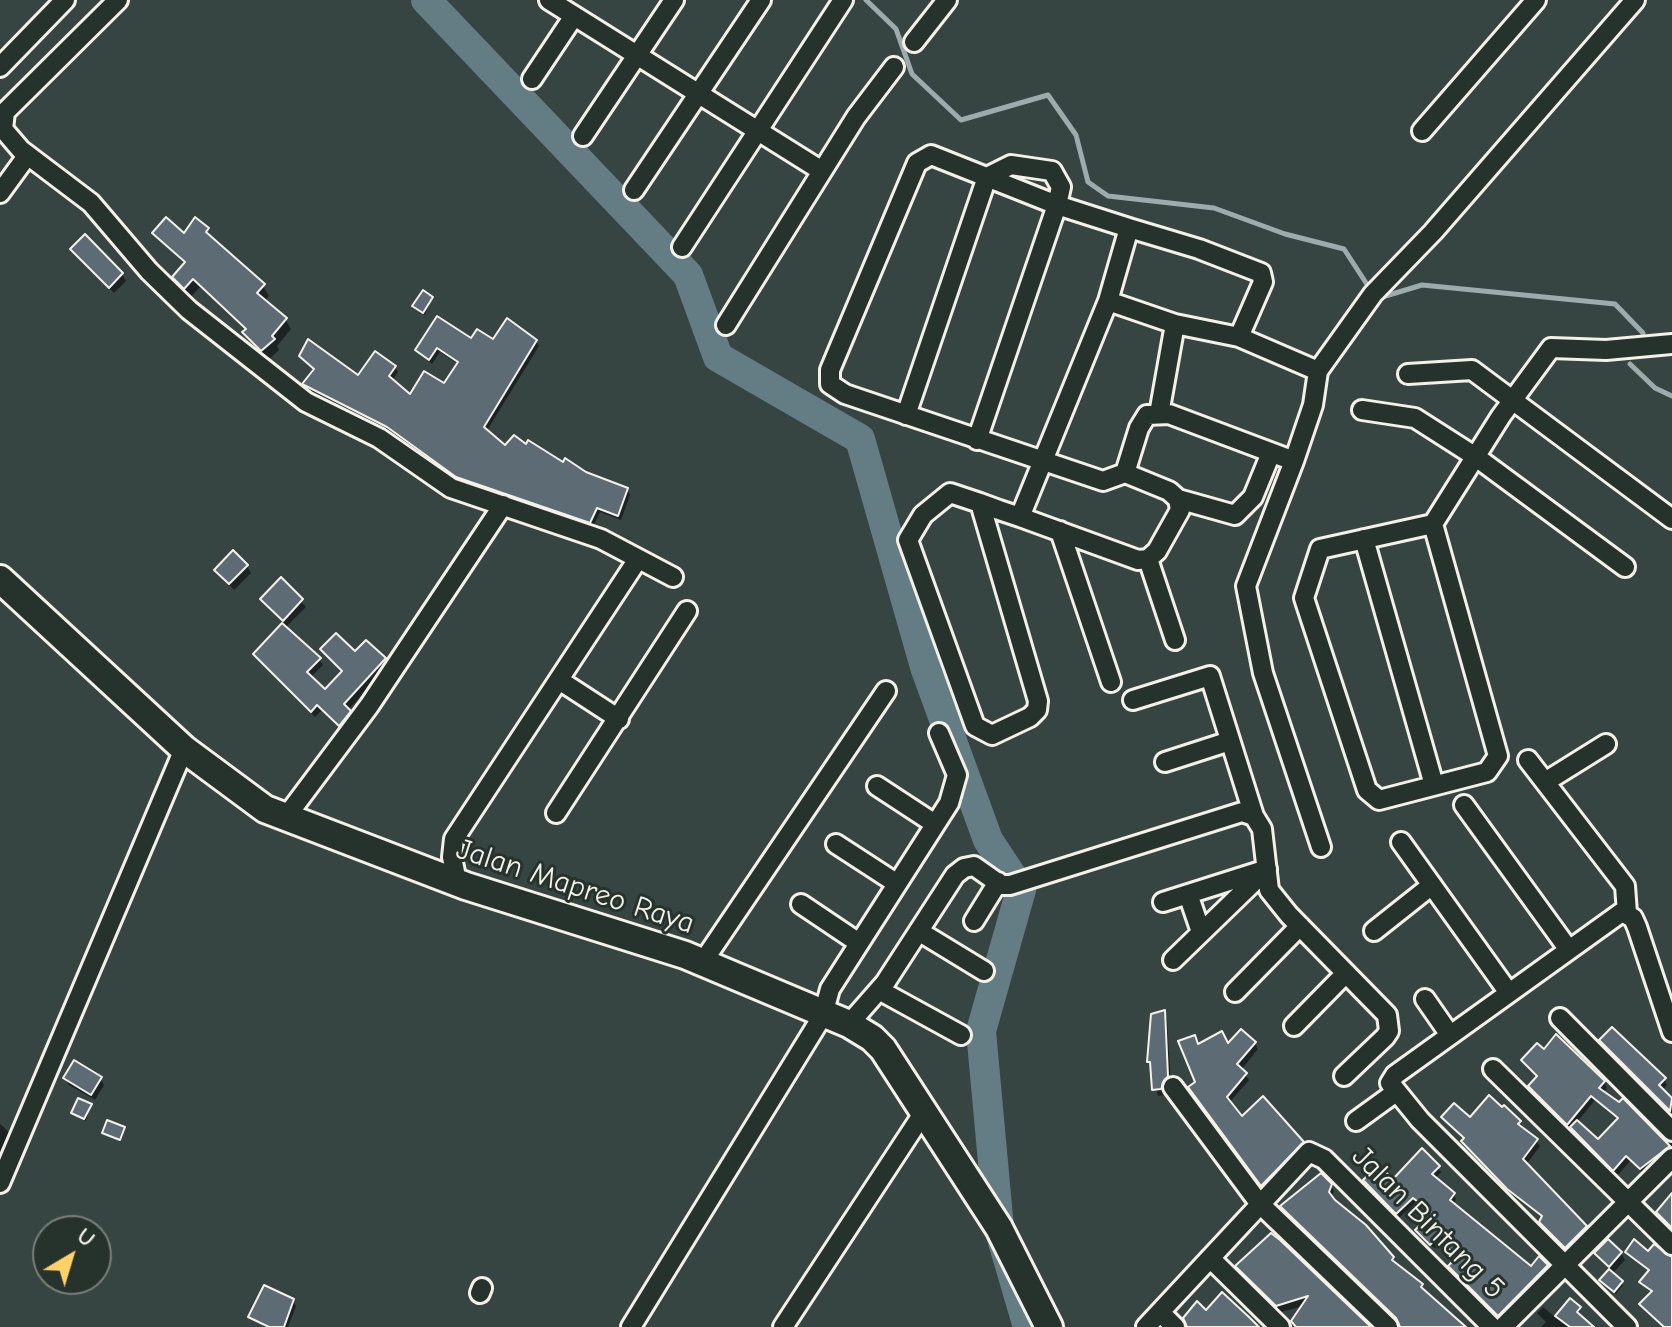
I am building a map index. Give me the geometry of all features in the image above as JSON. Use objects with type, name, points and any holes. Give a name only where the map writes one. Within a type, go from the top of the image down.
[{"type":"street","points":[[0,67],[65,0]]},
{"type":"street","points":[[118,0],[5,112],[3,129],[27,156],[91,203],[168,291],[306,402],[392,446],[451,488],[593,536],[673,577]]},
{"type":"street","points":[[549,0],[822,171]]},
{"type":"street","points":[[583,136],[674,0]]},
{"type":"street","points":[[634,190],[761,0]]},
{"type":"street","points":[[682,247],[843,0]]},
{"type":"street","points":[[914,42],[947,0]]},
{"type":"street","points":[[1422,131],[1536,0]]},
{"type":"street","points":[[1321,847],[1263,673],[1246,586],[1313,405],[1318,371],[1373,294],[1433,232],[1635,0]]},
{"type":"street","points":[[532,79],[574,16]]},
{"type":"street","points":[[726,325],[856,117],[894,67]]},
{"type":"street","points":[[1239,337],[1263,282],[1261,273],[1199,249],[1057,205],[931,155],[917,163],[830,370],[830,384],[845,394],[1040,461],[1103,481],[1125,473],[1169,491],[1178,499],[1235,515],[1253,497],[1271,453]]},
{"type":"street","points":[[0,193],[27,156]]},
{"type":"street","points":[[906,415],[987,177],[1011,165],[1052,171],[1061,187],[1057,205],[977,440]]},
{"type":"street","points":[[1020,517],[1040,461],[1108,301],[1107,293],[1129,228]]},
{"type":"street","points":[[1108,301],[1175,324],[1239,337],[1318,371]]},
{"type":"street","points":[[1159,414],[1175,324]]},
{"type":"street","points":[[1433,524],[1498,756],[1487,772],[1379,800],[1367,790],[1304,598],[1320,549],[1433,524],[1514,398],[1551,348],[1606,350],[1672,344]]},
{"type":"street","points":[[1408,374],[1472,370],[1514,398],[1672,519]]},
{"type":"street","points":[[1362,410],[1415,418],[1476,457],[1625,567]]},
{"type":"street","points":[[1125,473],[1139,428],[1147,415],[1159,414],[1169,414],[1294,461]]},
{"type":"street","points":[[980,503],[1038,701],[1037,710],[1030,717],[992,735],[975,726],[908,540],[923,515],[950,493],[980,503],[1060,531],[1138,560],[1148,559],[1157,551],[1180,510],[1178,499]]},
{"type":"street","points":[[286,817],[369,706],[503,505]]},
{"type":"street","points":[[1060,531],[1111,682]]},
{"type":"street","points":[[1364,539],[1434,785]]},
{"type":"street","points":[[457,882],[452,857],[454,839],[638,559]]},
{"type":"street","points":[[1148,559],[1175,640]]},
{"type":"street","name":"Jalan Mapreo Raya","points":[[0,579],[184,749],[258,805],[457,882],[612,930],[702,963],[849,1024],[878,1042],[999,1228],[1049,1327]]},
{"type":"street","points":[[556,813],[687,611]]},
{"type":"street","points":[[1133,700],[1210,676],[1254,816],[1262,829],[1269,890],[1387,1015],[1389,1025],[1385,1037],[1344,1076]]},
{"type":"street","points":[[559,680],[619,719]]},
{"type":"street","points":[[702,963],[886,691]]},
{"type":"street","points":[[631,1327],[823,1015],[830,989],[949,803],[957,775],[939,733]]},
{"type":"street","points":[[1165,762],[1230,741]]},
{"type":"street","points":[[1545,782],[1606,744]]},
{"type":"street","points":[[0,1183],[184,749]]},
{"type":"street","points":[[1528,760],[1625,886],[1627,913],[1647,951],[1672,1032]]},
{"type":"street","points":[[877,786],[935,824]]},
{"type":"street","points":[[1464,805],[1569,950]]},
{"type":"street","points":[[849,1024],[879,990],[955,875],[964,868],[974,866],[998,882],[1010,885],[1234,814],[1254,816]]},
{"type":"street","points":[[1401,842],[1509,993]]},
{"type":"street","points":[[836,844],[896,883]]},
{"type":"street","points":[[1163,902],[1267,869]]},
{"type":"street","points":[[1173,960],[1267,869]]},
{"type":"street","points":[[974,921],[998,882]]},
{"type":"street","points":[[1374,931],[1432,885]]},
{"type":"street","points":[[1188,894],[1201,932]]},
{"type":"street","points":[[801,904],[859,943]]},
{"type":"street","points":[[1627,913],[1616,916],[1391,1078],[1396,1092],[1420,1120],[1627,1327]]},
{"type":"street","points":[[1235,992],[1300,926]]},
{"type":"street","points":[[920,932],[984,971]]},
{"type":"street","points":[[1294,1026],[1346,973]]},
{"type":"street","points":[[879,990],[961,1035]]},
{"type":"street","points":[[1425,999],[1450,1035]]},
{"type":"street","points":[[1560,1018],[1672,1131]]},
{"type":"street","points":[[1493,1069],[1672,1245]]},
{"type":"street","points":[[1173,1087],[1259,1203],[1388,1327]]},
{"type":"street","points":[[1356,1121],[1396,1092]]},
{"type":"street","points":[[783,1327],[924,1112]]},
{"type":"street","name":"Jalan Bintang 5","points":[[1259,1203],[1303,1156],[1315,1152],[1492,1327]]},
{"type":"street","points":[[1503,1327],[1672,1158]]},
{"type":"street","points":[[1146,1327],[1259,1203]]},
{"type":"street","points":[[1210,1258],[1280,1327]]},
{"type":"street","points":[[1160,1312],[1175,1327]]},
{"type":"building","points":[[166,217],[184,233],[195,217],[209,228],[206,232],[265,284],[257,293],[287,318],[272,336],[275,339],[261,351],[242,332],[246,329],[193,279],[184,289],[172,277],[185,262],[152,233]]},
{"type":"building","points":[[85,234],[123,273],[109,288],[70,249]]},
{"type":"building","points":[[423,290],[433,297],[423,313],[412,306]]},
{"type":"building","points":[[437,316],[471,338],[477,329],[493,339],[507,318],[537,340],[484,427],[505,445],[514,435],[563,462],[565,458],[586,472],[628,488],[618,516],[597,508],[590,523],[456,477],[387,427],[302,384],[314,369],[299,356],[308,339],[358,375],[375,351],[396,366],[389,376],[410,394],[424,371],[444,383],[458,362],[437,348],[429,360],[415,350]]},
{"type":"building","points":[[233,550],[248,565],[229,584],[214,570]]},
{"type":"building","points":[[281,577],[303,599],[283,621],[260,599]]},
{"type":"building","points":[[282,623],[321,658],[307,672],[325,689],[342,671],[320,649],[336,633],[355,651],[366,640],[386,658],[344,704],[351,711],[339,726],[317,705],[311,712],[253,654]]},
{"type":"building","points":[[1165,1010],[1168,1076],[1161,1089],[1152,1090],[1150,1062],[1147,1062],[1151,1014]]},
{"type":"building","points":[[1612,1027],[1666,1078],[1659,1085],[1672,1098],[1670,1111],[1599,1040]]},
{"type":"building","points":[[1241,1029],[1256,1042],[1237,1064],[1247,1073],[1227,1097],[1242,1116],[1263,1096],[1304,1142],[1261,1186],[1188,1087],[1195,1082],[1178,1041],[1195,1035],[1198,1044],[1222,1031],[1228,1043]]},
{"type":"building","points":[[1556,1034],[1605,1081],[1599,1088],[1619,1102],[1623,1098],[1670,1146],[1640,1169],[1626,1156],[1613,1171],[1570,1127],[1577,1120],[1598,1139],[1618,1118],[1591,1096],[1567,1125],[1528,1086],[1537,1076],[1521,1060],[1537,1043],[1544,1049]]},
{"type":"building","points":[[74,1060],[102,1077],[91,1095],[63,1078]]},
{"type":"building","points":[[1489,1095],[1502,1107],[1504,1105],[1521,1121],[1518,1124],[1538,1139],[1523,1159],[1587,1226],[1565,1248],[1539,1222],[1542,1216],[1507,1189],[1461,1141],[1464,1138],[1441,1117],[1454,1103],[1470,1117]]},
{"type":"building","points":[[78,1098],[92,1104],[84,1119],[71,1113]]},
{"type":"building","points":[[107,1120],[125,1127],[120,1140],[102,1133]]},
{"type":"building","points":[[1422,1148],[1440,1166],[1432,1174],[1455,1193],[1450,1200],[1531,1266],[1539,1256],[1548,1265],[1498,1316],[1448,1266],[1457,1257],[1437,1238],[1430,1245],[1415,1230],[1432,1213],[1413,1198],[1396,1214],[1363,1180],[1378,1165],[1393,1179]]},
{"type":"building","points":[[1321,1173],[1332,1184],[1329,1192],[1335,1200],[1366,1225],[1394,1257],[1392,1260],[1423,1284],[1421,1287],[1466,1327],[1400,1327],[1396,1318],[1280,1206]]},
{"type":"building","points":[[1672,1193],[1672,1228],[1656,1212]]},
{"type":"building","points":[[1271,1233],[1371,1327],[1296,1327],[1291,1321],[1308,1296],[1276,1306],[1235,1266]]},
{"type":"building","points":[[1608,1239],[1622,1252],[1609,1267],[1594,1253]]},
{"type":"building","points":[[1634,1239],[1648,1251],[1654,1244],[1672,1257],[1672,1327],[1664,1327],[1639,1304],[1652,1291],[1639,1282],[1649,1270],[1625,1252]]},
{"type":"building","points":[[1609,1269],[1623,1281],[1614,1292],[1599,1280]]},
{"type":"building","points":[[264,1285],[294,1299],[284,1327],[269,1327],[248,1317]]},
{"type":"building","points":[[1222,1292],[1259,1327],[1187,1327],[1183,1318],[1197,1301],[1206,1310]]},
{"type":"building","points":[[1570,1298],[1581,1307],[1577,1312],[1594,1327],[1570,1327],[1555,1316]]},
{"type":"waterway","points":[[426,0],[688,275],[718,357],[860,439],[925,667],[988,840],[1021,890],[981,1031],[999,1228],[1028,1327]]},
{"type":"waterway","points":[[866,0],[896,29],[912,74],[961,120],[1048,95],[1076,135],[1088,182],[1108,196],[1214,208],[1285,234],[1344,249],[1370,289]]},
{"type":"waterway","points":[[1379,298],[1422,285],[1615,304],[1643,333]]},
{"type":"waterway","points":[[1630,364],[1655,388],[1672,396]]}]
